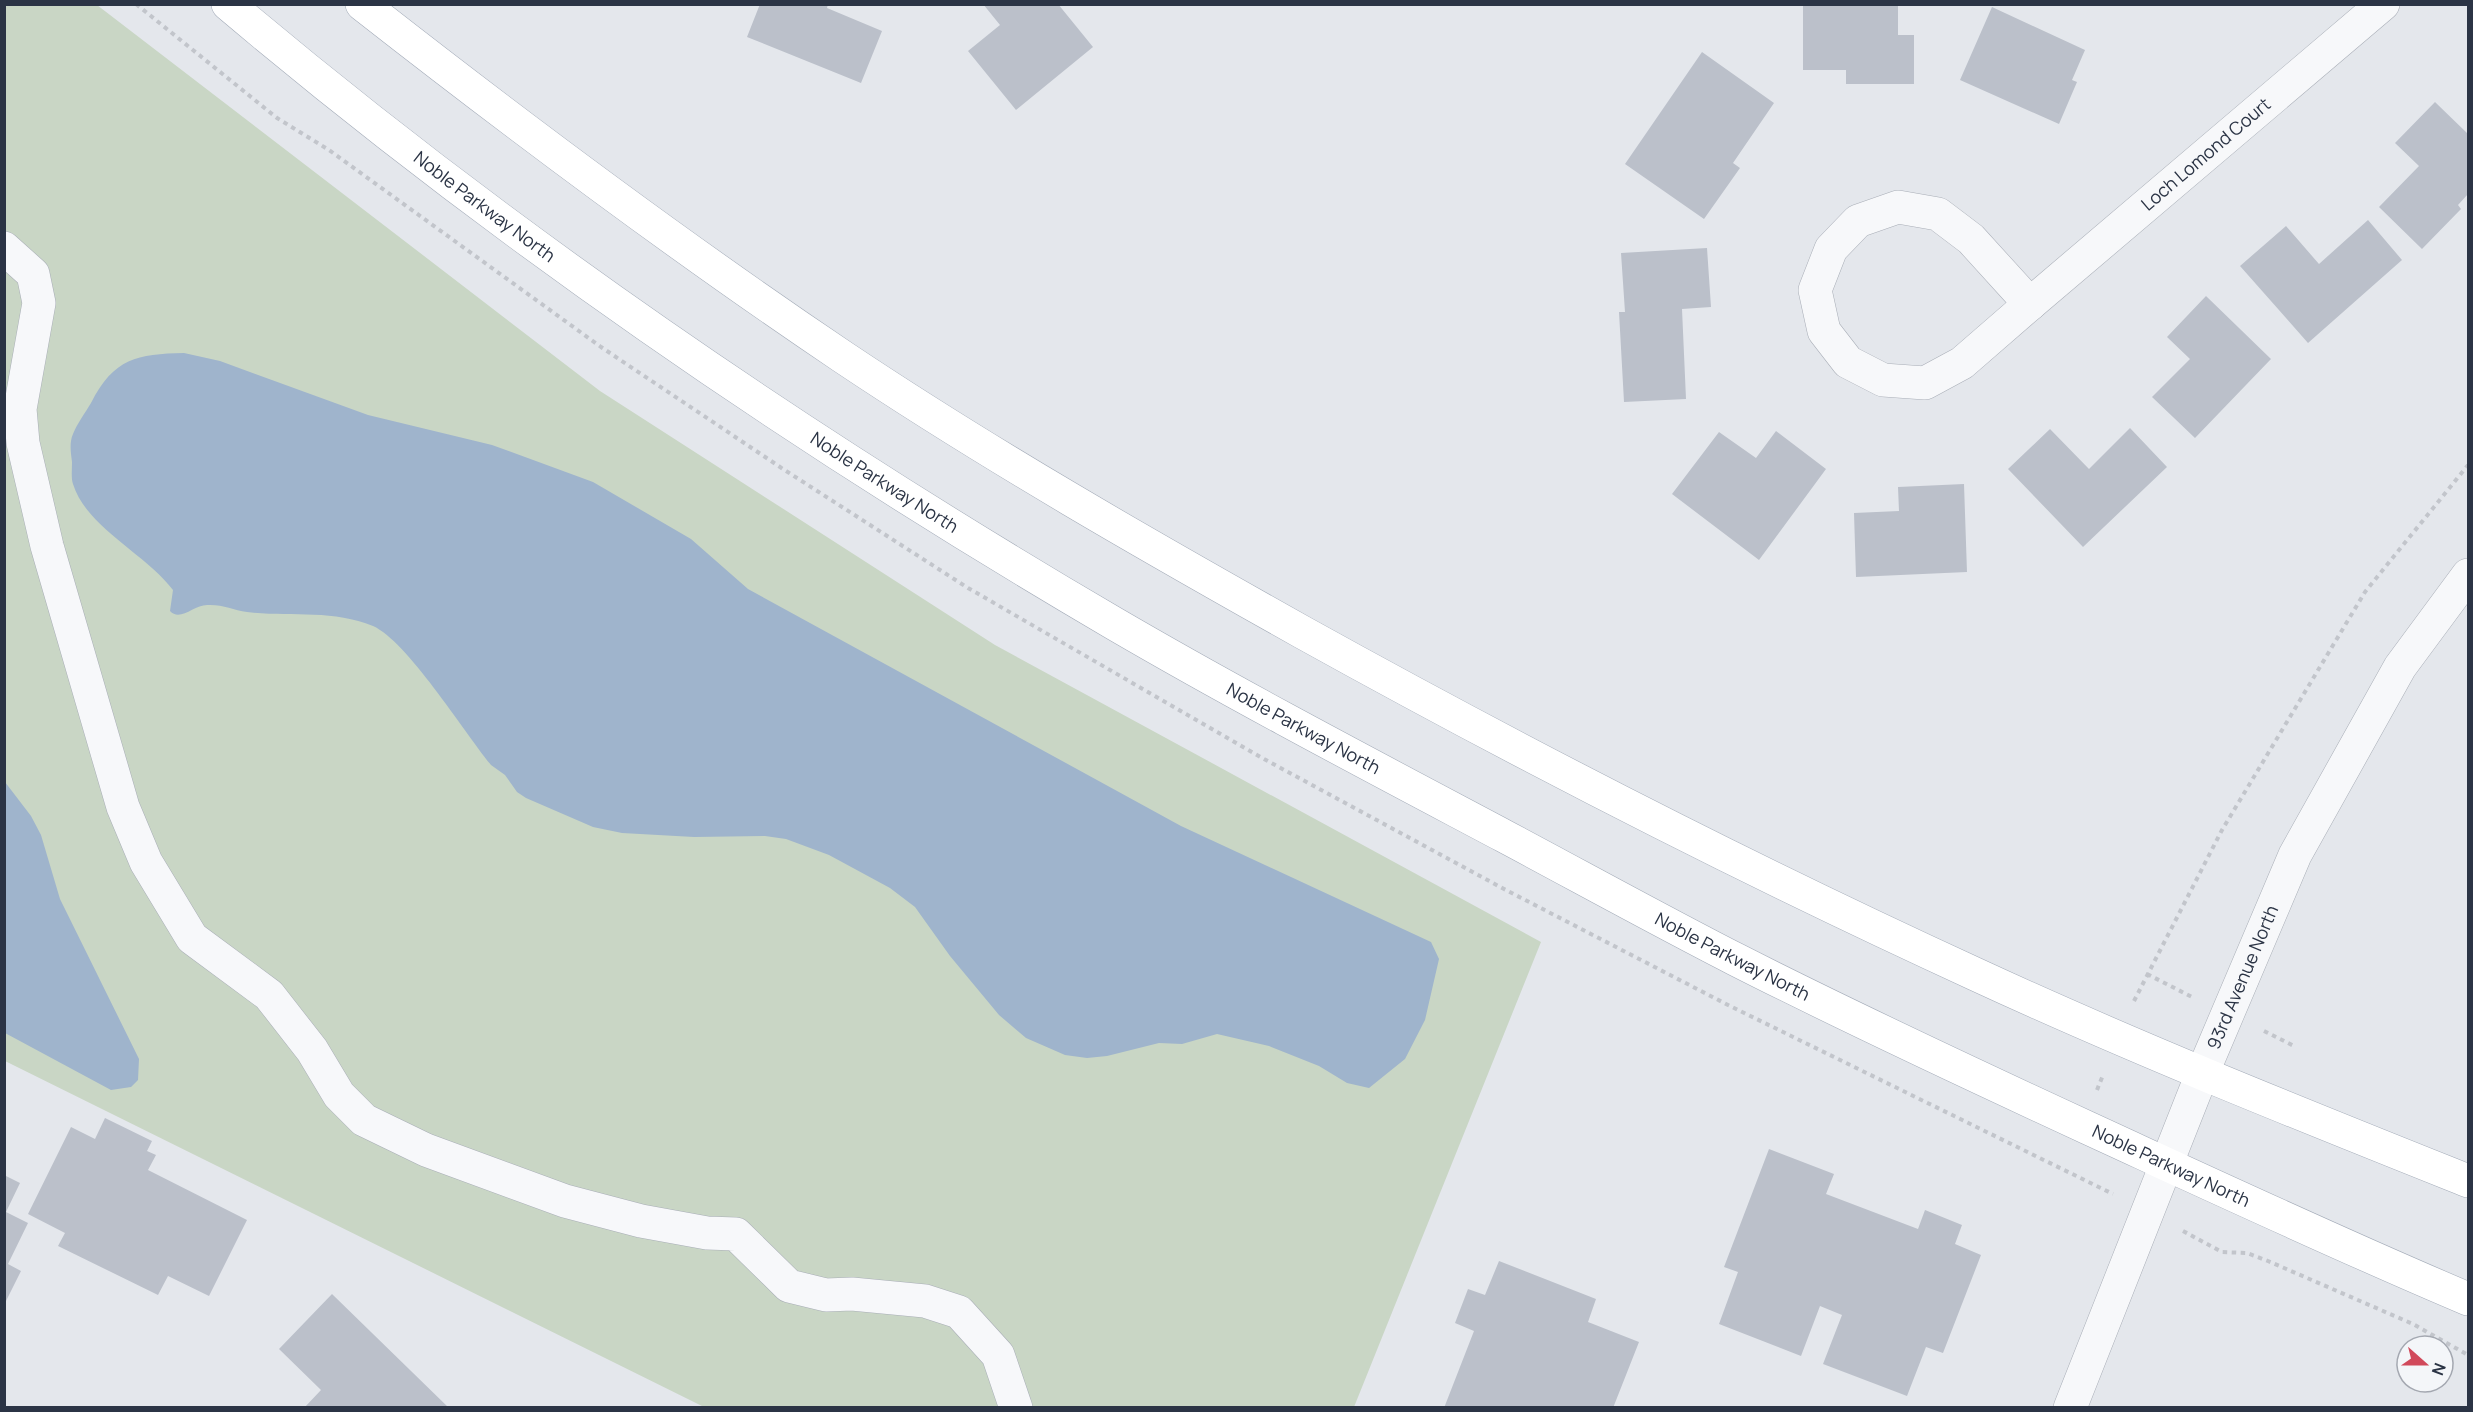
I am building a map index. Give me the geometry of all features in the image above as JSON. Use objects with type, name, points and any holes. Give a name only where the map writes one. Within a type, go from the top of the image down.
[{"type":"main road","name":"Noble Parkway North","points":[[228,4],[445,177],[773,411],[935,515],[1116,625],[1280,716],[1733,958],[1942,1061],[2469,1299]]},
{"type":"main road","points":[[362,4],[516,125],[684,248],[847,360],[1028,473],[1201,576],[1545,765],[1760,874],[1989,981],[2202,1074],[2469,1181]]},
{"type":"street","name":"Loch Lomond Court","points":[[2030,304],[2383,4]]},
{"type":"street","points":[[1898,207],[1938,214],[1971,239],[2030,304],[1962,363],[1925,383],[1883,380],[1848,363],[1824,331],[1815,290],[1831,249],[1858,221],[1898,207]]},
{"type":"street","points":[[4,248],[33,274],[39,303],[20,409],[23,444],[47,546],[123,807],[146,862],[192,939],[269,994],[312,1050],[339,1095],[364,1120],[426,1150],[565,1201],[641,1221],[707,1233],[736,1234],[789,1286],[826,1295],[852,1294],[925,1301],[959,1312],[998,1355],[1016,1407]]},
{"type":"street","name":"93rd Avenue North","points":[[2070,1407],[2202,1074],[2295,855],[2400,667],[2469,575]]},
{"type":"path","points":[[2147,974],[2222,830],[2365,592],[2469,465]]},
{"type":"path","points":[[2222,1252],[2247,1253],[2268,1261],[2413,1324],[2469,1354]]},
{"type":"green space","points":[[4,5],[97,5],[600,391],[995,645],[1541,942],[1354,1407],[704,1407],[5,1061]]},
{"type":"water","points":[[184,353],[220,361],[368,415],[492,445],[593,482],[691,539],[748,589],[1181,826],[1431,942],[1439,959],[1425,1020],[1405,1059],[1369,1088],[1347,1083],[1319,1066],[1269,1046],[1217,1034],[1182,1044],[1159,1043],[1107,1056],[1087,1058],[1065,1055],[1026,1038],[999,1015],[950,956],[915,907],[890,888],[829,855],[786,839],[765,836],[694,837],[622,833],[593,827],[526,798],[517,792],[505,775],[491,765],[435,689],[402,649],[373,626],[342,617],[247,612],[212,605],[202,606],[183,614],[174,614],[170,611],[173,590],[148,564],[103,527],[80,499],[72,482],[71,444],[77,426],[100,388],[118,368],[140,357]]},
{"type":"water","points":[[5,782],[31,816],[41,835],[60,899],[139,1059],[138,1080],[131,1087],[111,1090],[5,1033]]},
{"type":"building","points":[[760,4],[828,4],[827,8],[882,31],[861,83],[747,37]]},
{"type":"building","points":[[983,4],[1058,4],[1093,47],[1016,110],[968,51],[1000,25]]},
{"type":"building","points":[[1803,4],[1898,4],[1898,35],[1914,35],[1914,84],[1846,84],[1846,70],[1803,70]]},
{"type":"building","points":[[1992,7],[2085,50],[2072,80],[2077,82],[2059,124],[1960,80]]},
{"type":"building","points":[[1702,52],[1774,103],[1733,163],[1740,168],[1704,219],[1625,164]]},
{"type":"building","points":[[2435,102],[2468,134],[2468,194],[2458,205],[2461,209],[2422,249],[2379,207],[2419,166],[2395,143]]},
{"type":"building","points":[[2368,220],[2402,260],[2308,343],[2240,266],[2286,226],[2319,264]]},
{"type":"building","points":[[1707,248],[1711,307],[1682,309],[1686,399],[1624,402],[1619,312],[1625,312],[1621,253]]},
{"type":"building","points":[[2206,296],[2271,359],[2195,438],[2152,397],[2190,359],[2167,337]]},
{"type":"building","points":[[2130,428],[2167,467],[2083,547],[2008,469],[2050,429],[2089,469]]},
{"type":"building","points":[[1776,431],[1826,469],[1759,560],[1672,494],[1719,432],[1756,458]]},
{"type":"building","points":[[1964,484],[1967,572],[1856,577],[1854,513],[1899,511],[1898,487]]},
{"type":"building","points":[[105,1118],[152,1141],[147,1151],[156,1155],[148,1170],[247,1220],[209,1296],[168,1276],[158,1295],[58,1246],[65,1233],[28,1214],[71,1127],[95,1139]]},
{"type":"building","points":[[1769,1149],[1834,1174],[1826,1194],[1918,1229],[1925,1210],[1962,1225],[1955,1244],[1981,1255],[1943,1353],[1926,1347],[1907,1396],[1823,1364],[1842,1315],[1820,1306],[1801,1356],[1719,1324],[1738,1272],[1724,1267]]},
{"type":"building","points":[[4,1175],[20,1183],[6,1212],[28,1223],[8,1264],[21,1271],[4,1305]]},
{"type":"building","points":[[1499,1261],[1596,1299],[1588,1322],[1639,1342],[1613,1408],[1444,1408],[1474,1331],[1455,1323],[1468,1289],[1485,1295]]},
{"type":"building","points":[[332,1294],[449,1408],[304,1408],[321,1390],[279,1349]]}]
